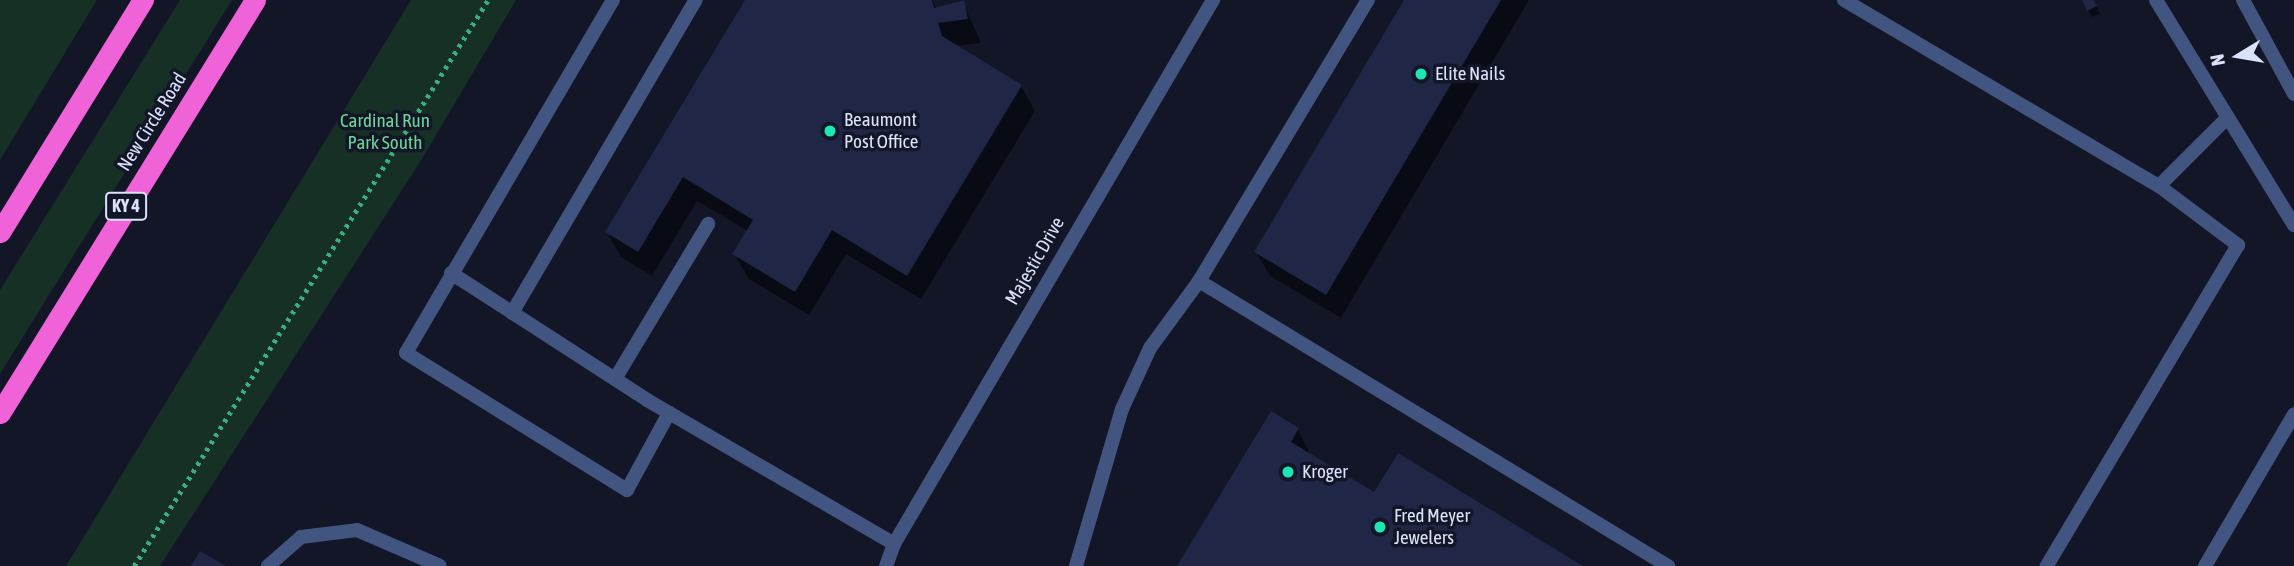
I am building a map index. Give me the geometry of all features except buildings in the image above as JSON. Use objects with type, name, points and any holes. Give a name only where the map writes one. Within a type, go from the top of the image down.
[{"type":"highway","points":[[0,232],[143,0]]},
{"type":"highway","name":"New Circle Road","points":[[0,413],[256,0]]},
{"type":"street","points":[[613,0],[405,353],[627,490],[669,413]]},
{"type":"street","points":[[512,313],[696,0]]},
{"type":"street","name":"Majestic Drive","points":[[886,566],[894,544],[1213,0]]},
{"type":"street","points":[[1076,566],[1122,409],[1150,348],[1199,281],[1368,0]]},
{"type":"street","points":[[1844,0],[2159,186],[2238,245],[2047,566]]},
{"type":"street","points":[[2156,0],[2294,225]]},
{"type":"street","points":[[2243,0],[2294,94]]},
{"type":"street","points":[[2159,186],[2227,118]]},
{"type":"street","points":[[615,379],[708,224]]},
{"type":"street","points":[[451,273],[669,413],[894,544]]},
{"type":"street","points":[[1199,281],[1668,566]]},
{"type":"street","points":[[2205,566],[2294,414]]},
{"type":"street","points":[[268,566],[301,537],[357,530],[439,566]]},
{"type":"path","points":[[134,566],[488,0]]},
{"type":"green space","points":[[0,0],[97,0],[0,160]]},
{"type":"green space","points":[[180,0],[232,0],[0,374],[0,290]]},
{"type":"green space","name":"Cardinal Run Park South","points":[[411,0],[516,0],[420,162],[160,566],[66,566]]},
{"type":"place","name":"Elite Nails","points":[[1421,74]]},
{"type":"place","name":"Beaumont Post Office","points":[[830,131]]},
{"type":"place","name":"Kroger","points":[[1288,472]]},
{"type":"place","name":"Fred Meyer Jewelers","points":[[1380,527]]}]
